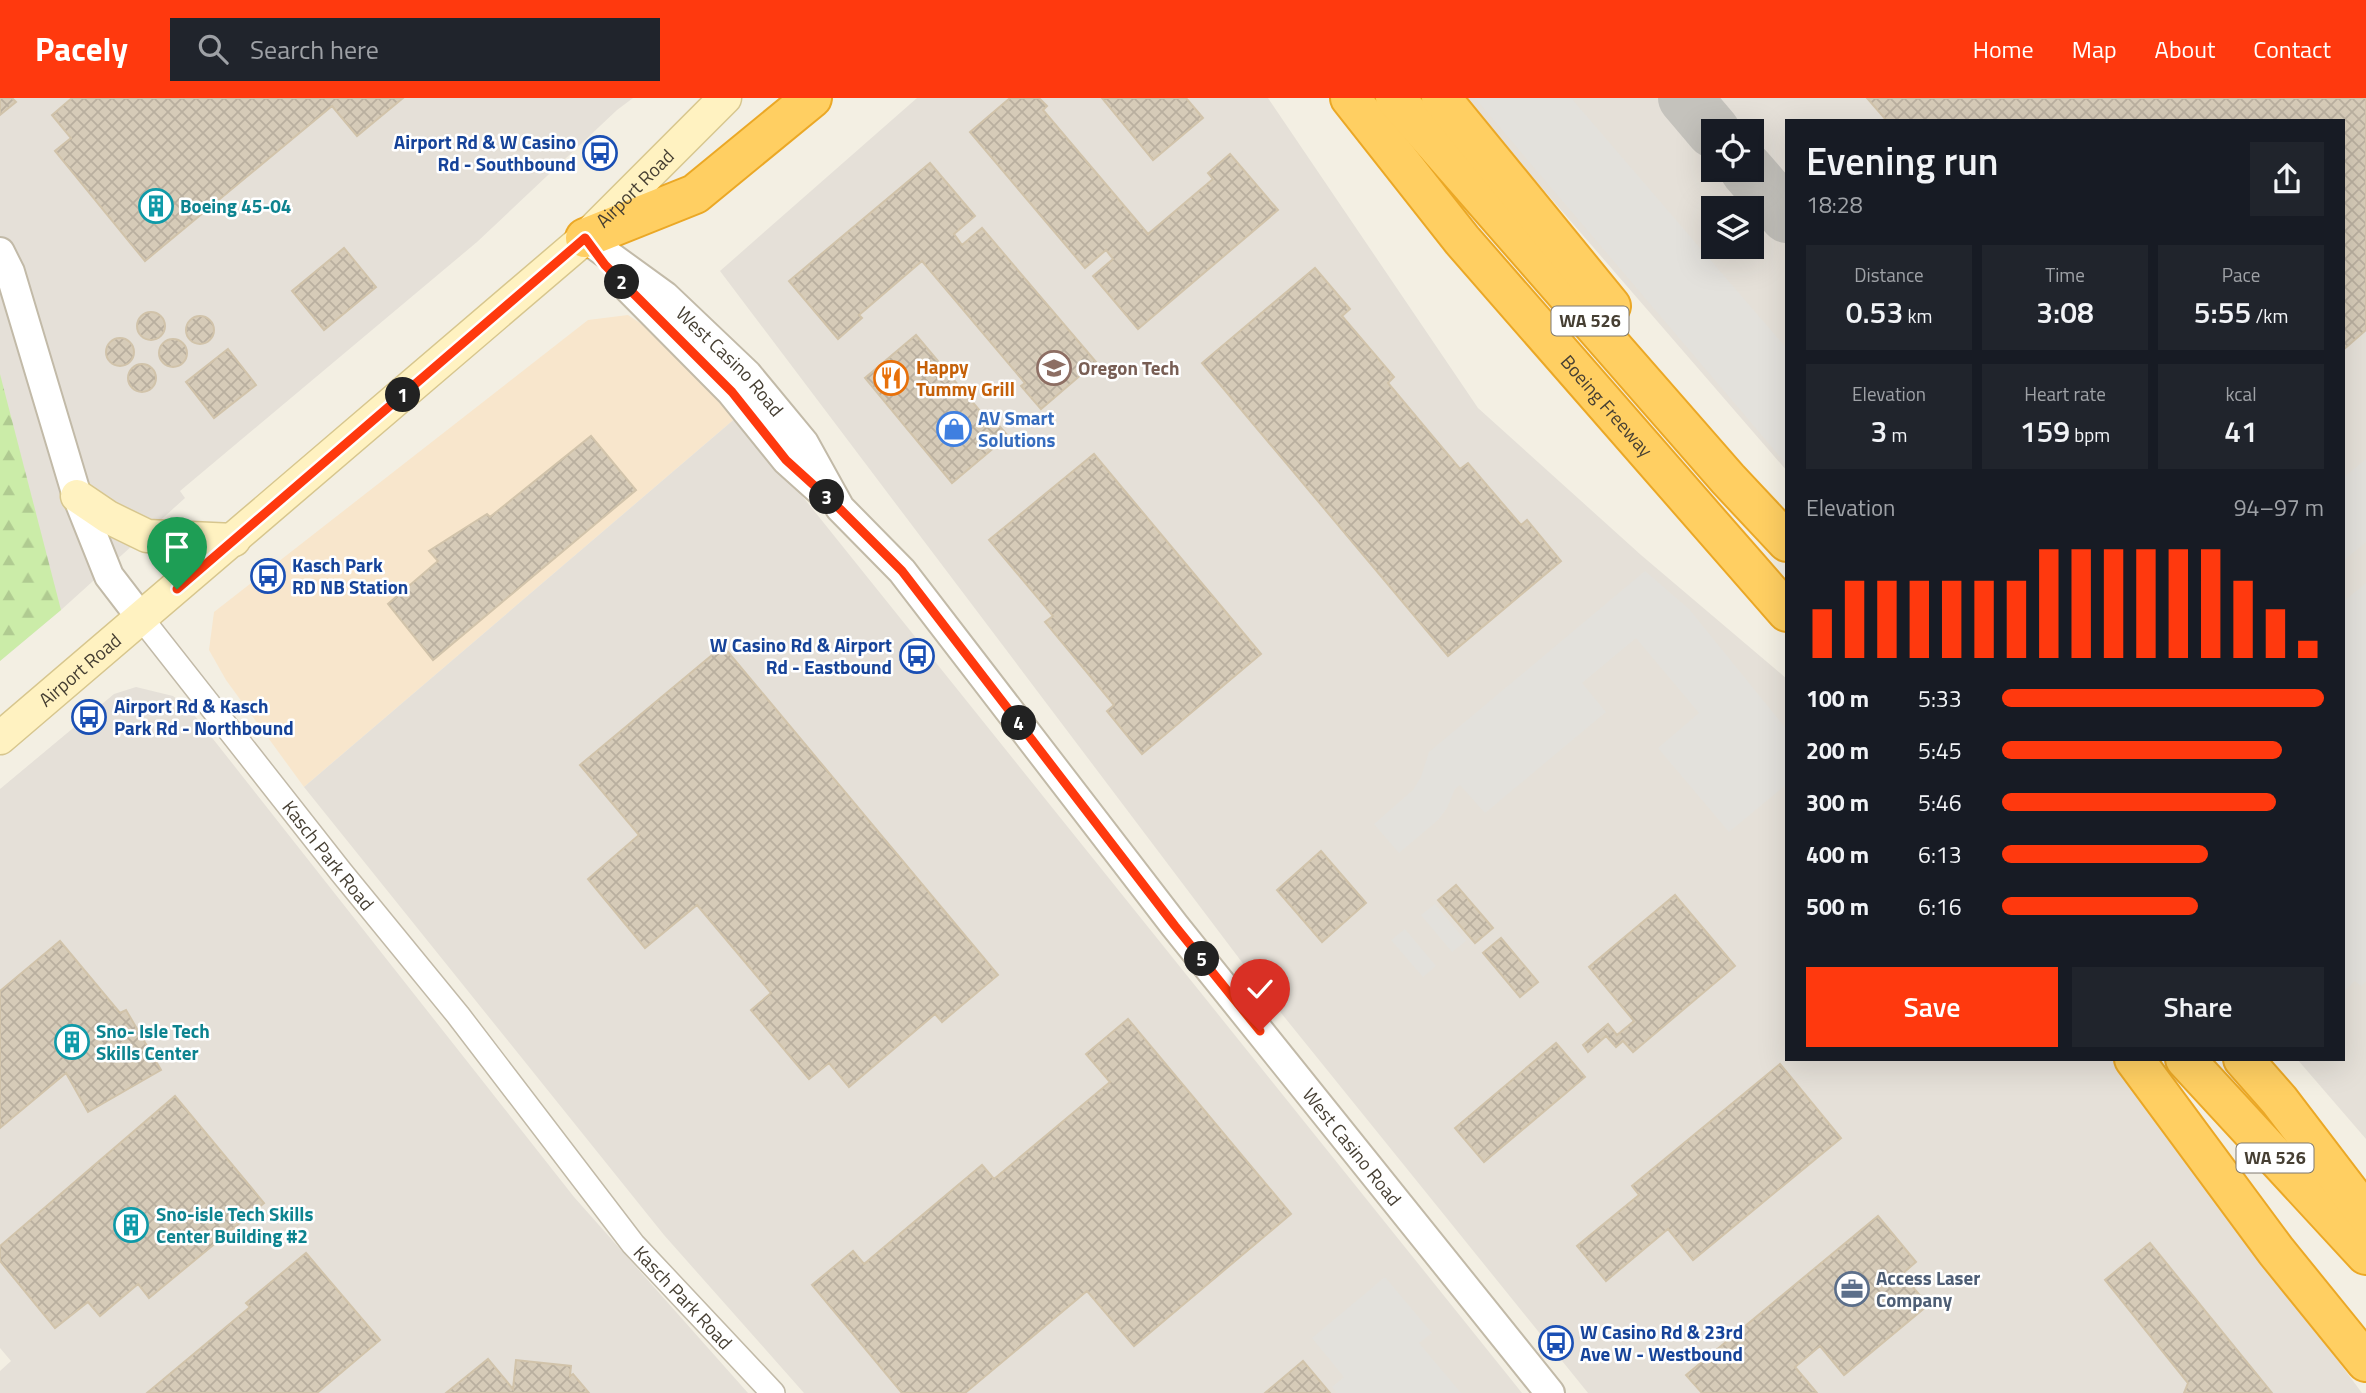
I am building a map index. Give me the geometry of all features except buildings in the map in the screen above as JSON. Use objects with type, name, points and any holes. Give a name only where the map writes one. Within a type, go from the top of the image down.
[{"type":"highway","points":[[585,238],[695,194],[811,98]]},
{"type":"highway","points":[[1329,98],[1462,240]]},
{"type":"highway","name":"Boeing Freeway","points":[[1350,98],[1462,240],[1785,610]]},
{"type":"highway","name":"WA 526","points":[[1395,98],[1728,479],[1785,540]]},
{"type":"highway","points":[[1441,98],[1785,520]]},
{"type":"highway","points":[[2135,1061],[2276,1251],[2366,1362]]},
{"type":"highway","name":"WA 526","points":[[2187,1061],[2366,1255]]},
{"type":"highway","name":"WA 526","points":[[2245,1061],[2366,1214]]},
{"type":"highway","points":[[2278,1100],[2366,1188]]},
{"type":"main road","name":"Airport Road","points":[[0,738],[585,238],[725,98]]},
{"type":"main road","points":[[77,496],[108,517],[147,536],[234,540]]},
{"type":"street","name":"West Casino Road","points":[[585,238],[605,265],[732,392],[786,460],[902,571],[1175,926],[1550,1393]]},
{"type":"street","name":"Kasch Park Road","points":[[0,252],[10,272],[77,496],[108,576],[341,872],[458,1015],[633,1244],[773,1393]]},
{"type":"street","points":[[0,316],[32,342]]},
{"type":"shaded area","points":[[0,98],[633,98],[477,242],[180,491],[185,498],[0,661]]},
{"type":"shaded area","points":[[917,98],[1268,98],[1478,408],[1641,555],[1785,677],[1785,1061],[2114,1061],[2362,1393],[1588,1393],[1269,998],[720,271]]},
{"type":"shaded area","points":[[1464,98],[2366,98],[2366,1139],[2299,1061],[2345,1061],[2345,119],[1785,119],[1785,469]]},
{"type":"shaded area","points":[[1475,98],[1571,98],[1701,249],[1701,259],[1710,259],[1785,347],[1785,463]]},
{"type":"shaded area","points":[[628,315],[679,349],[738,416],[304,787],[226,680],[209,650],[214,612],[588,320]]},
{"type":"shaded area","points":[[738,416],[1522,1393],[804,1393],[664,1235],[304,787]]},
{"type":"shaded area","points":[[2366,459],[2366,542],[2345,559],[2345,476]]},
{"type":"shaded area","points":[[1645,571],[1689,609],[1785,728],[1785,786],[1729,832],[1658,748],[1699,713],[1636,638],[1582,683],[1606,712],[1485,813],[1460,785],[1455,789],[1447,808],[1438,820],[1399,853],[1374,824],[1413,790],[1421,777],[1429,752]]},
{"type":"shaded area","points":[[2366,583],[2366,982],[2361,986],[2355,981],[2345,990],[2345,600]]},
{"type":"shaded area","points":[[136,687],[173,696],[191,711],[574,1197],[748,1393],[0,1393],[0,1371],[11,1361],[0,1348],[0,789],[114,694]]},
{"type":"shaded area","points":[[1435,904],[1466,941],[1452,952],[1421,915]]},
{"type":"shaded area","points":[[1405,929],[1436,966],[1423,977],[1391,940]]},
{"type":"shaded area","points":[[1385,1277],[1432,1333],[1419,1343],[1461,1393],[1337,1393],[1332,1387],[1344,1377],[1312,1338]]},
{"type":"green space","points":[[0,374],[61,610],[0,661]]},
{"type":"taxiway","points":[[1685,98],[1703,119]]},
{"type":"taxiway","points":[[1757,182],[1785,214]]},
{"type":"place","name":"Airport Rd & W Casino Rd - Southbound","points":[[600,153]]},
{"type":"place","name":"Boeing 45-04","points":[[156,206]]},
{"type":"place","name":"Oregon Tech","points":[[1054,368]]},
{"type":"place","name":"Happy Tummy Grill","points":[[891,378]]},
{"type":"place","name":"AV Smart Solutions","points":[[954,429]]},
{"type":"place","name":"Kasch Park RD NB Station","points":[[268,576]]},
{"type":"place","name":"W Casino Rd & Airport Rd - Eastbound","points":[[917,656]]},
{"type":"place","name":"Airport Rd & Kasch Park Rd - Northbound","points":[[89,717]]},
{"type":"place","name":"Sno- Isle Tech Skills Center","points":[[72,1042]]},
{"type":"place","name":"Sno-isle Tech Skills Center Building #2","points":[[131,1225]]},
{"type":"place","name":"Access Laser Company","points":[[1852,1289]]},
{"type":"place","name":"W Casino Rd & 23rd Ave W - Westbound","points":[[1556,1343]]},
{"type":"route","points":[[177,589],[585,238],[605,265],[732,392],[786,460],[902,571],[1175,926],[1260,1031]]}]
